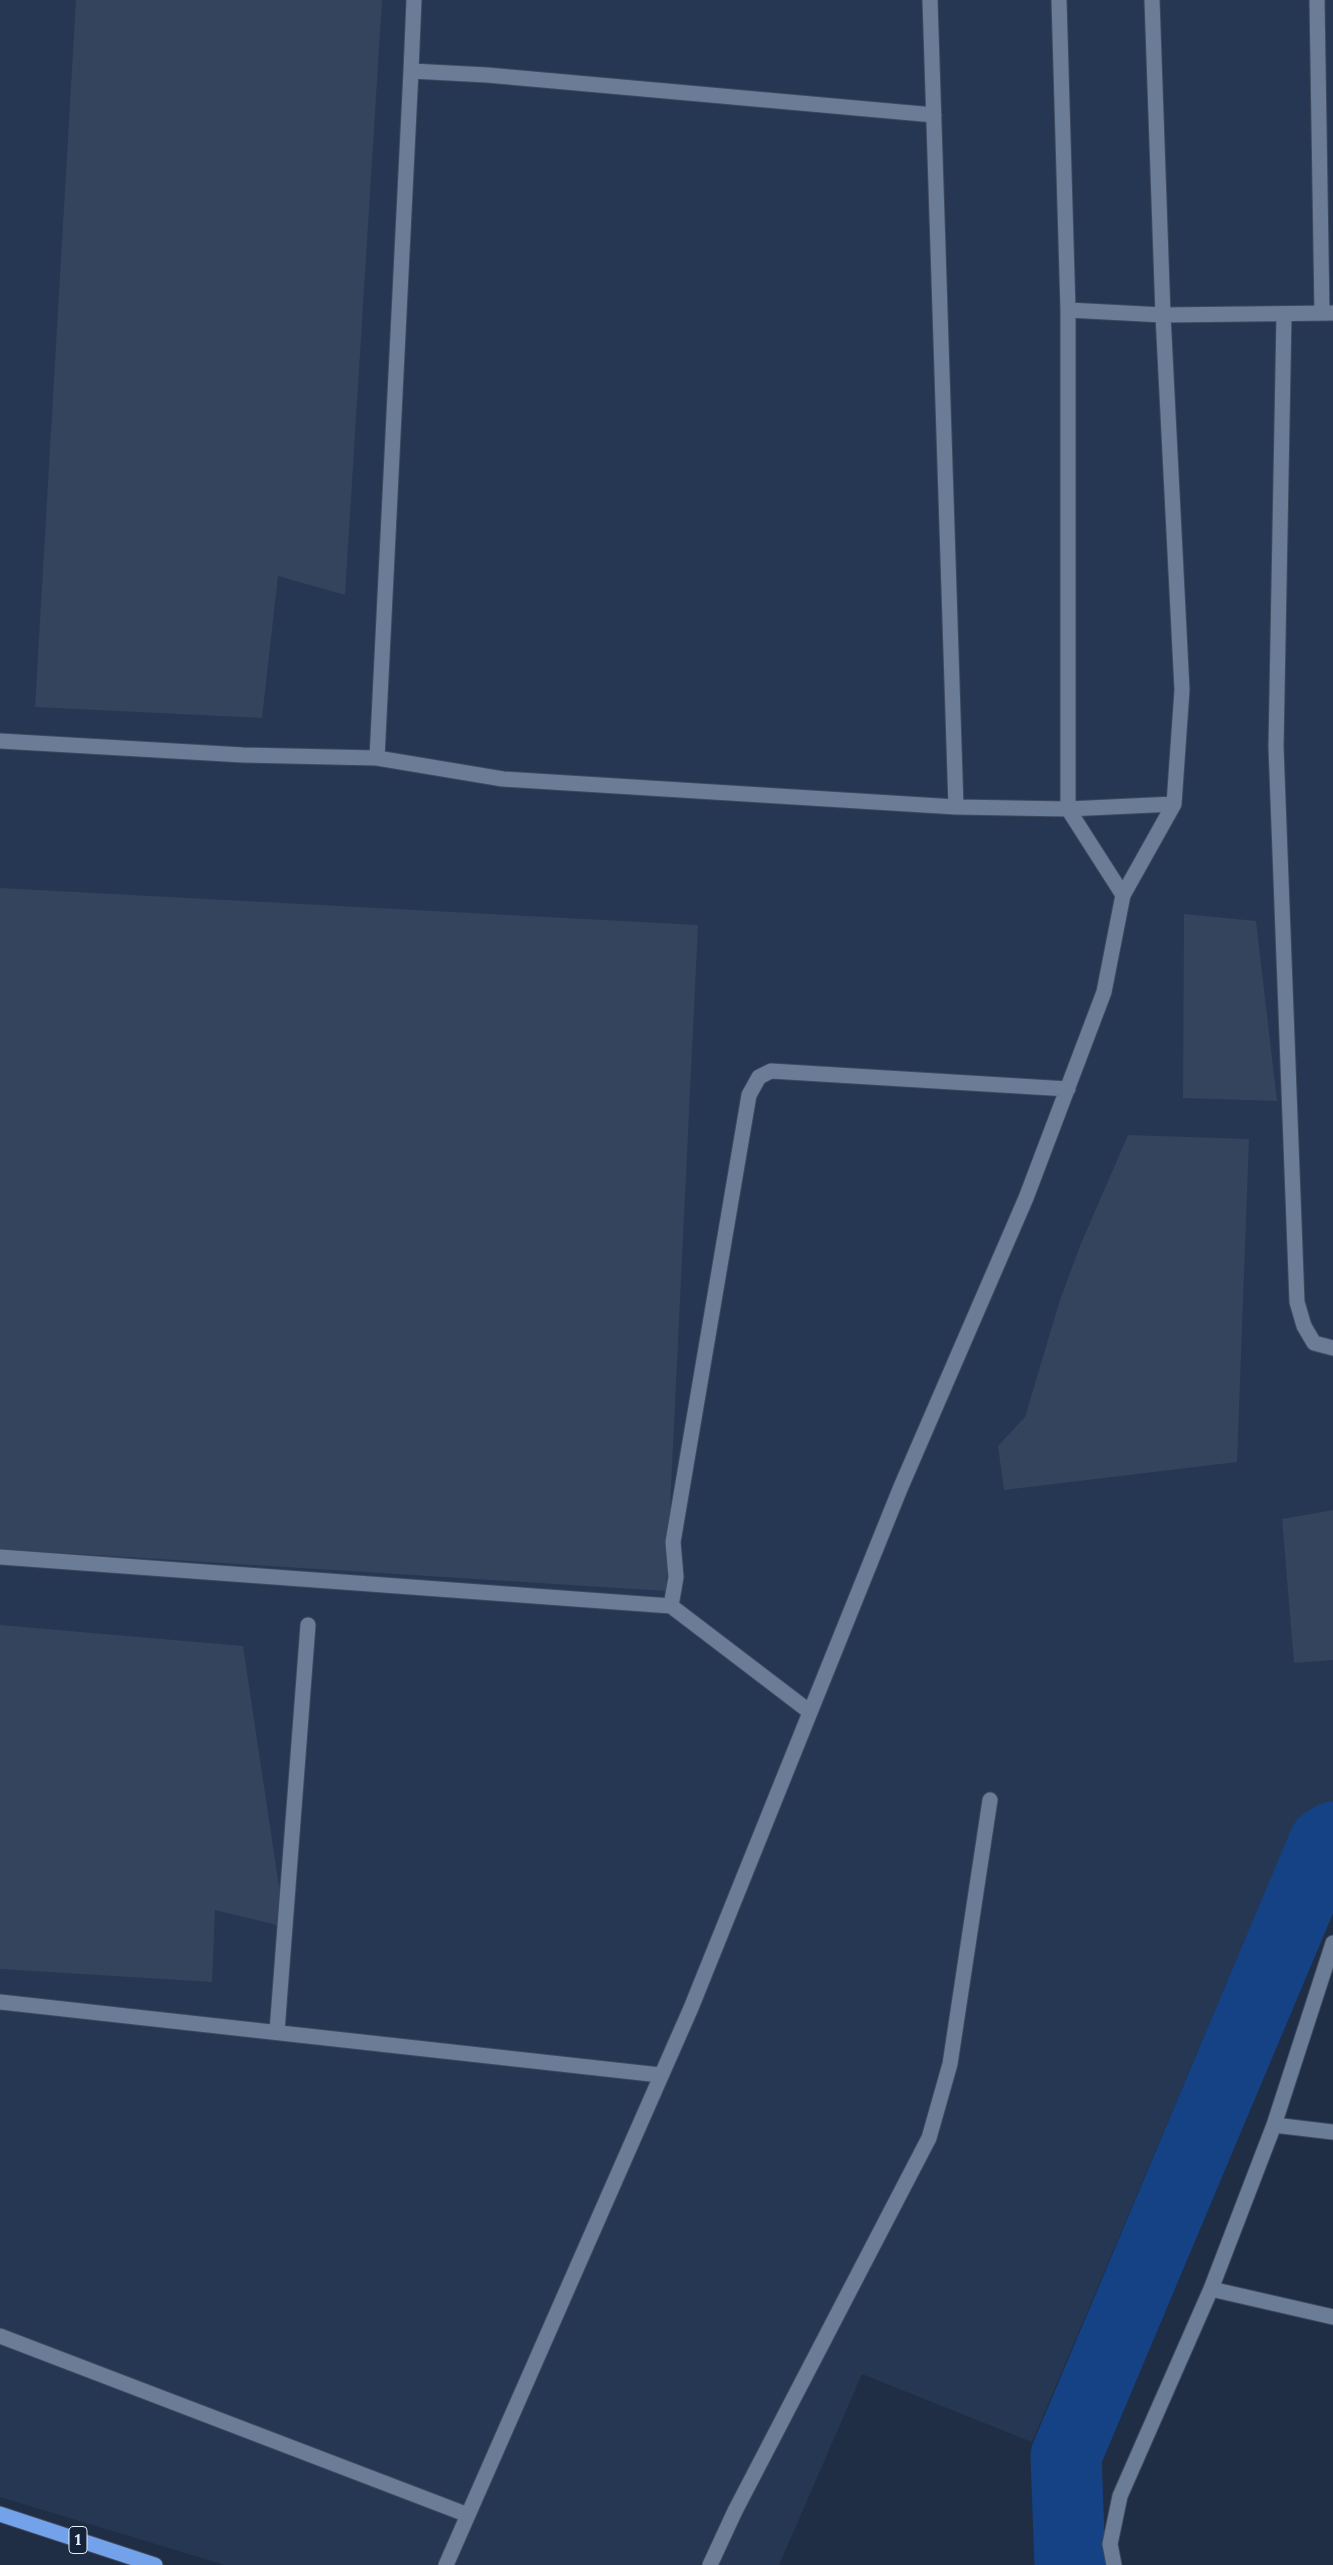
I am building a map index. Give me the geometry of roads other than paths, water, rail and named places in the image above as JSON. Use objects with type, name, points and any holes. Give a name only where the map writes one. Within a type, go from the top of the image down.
[{"type":"highway","name":"1","points":[[0,2514],[155,2565]]},
{"type":"street","points":[[377,758],[414,0]]},
{"type":"street","points":[[930,0],[956,807]]},
{"type":"street","points":[[1059,0],[1068,310],[1068,809],[1123,895]]},
{"type":"street","points":[[446,2565],[660,2075],[692,2008],[900,1489],[1026,1198],[1104,992],[1123,895],[1174,804],[1182,690],[1163,315],[1152,0]]},
{"type":"street","points":[[1068,310],[1163,315],[1327,313],[1317,0]]},
{"type":"street","points":[[411,71],[487,75],[934,115]]},
{"type":"street","points":[[1284,315],[1276,747],[1297,1302],[1304,1326],[1314,1343],[1333,1348]]},
{"type":"street","points":[[0,741],[242,755],[377,758],[503,780],[956,807],[1068,809],[1174,804]]},
{"type":"street","points":[[672,1606],[676,1577],[673,1542],[749,1094],[759,1077],[771,1071],[1068,1089]]},
{"type":"street","points":[[0,1557],[672,1606],[810,1712]]},
{"type":"street","points":[[277,2031],[308,1625]]},
{"type":"street","points":[[710,2565],[735,2511],[929,2138],[950,2064],[990,1800]]},
{"type":"street","points":[[1114,2565],[1110,2544],[1120,2496],[1211,2289],[1274,2125],[1333,1943]]},
{"type":"street","points":[[0,2002],[277,2031],[660,2075]]},
{"type":"street","points":[[1274,2125],[1333,2132]]},
{"type":"street","points":[[1211,2289],[1333,2317]]},
{"type":"street","points":[[0,2336],[468,2515]]},
{"type":"waterway","points":[[1070,2565],[1066,2456],[1324,1843],[1333,1837]]}]
